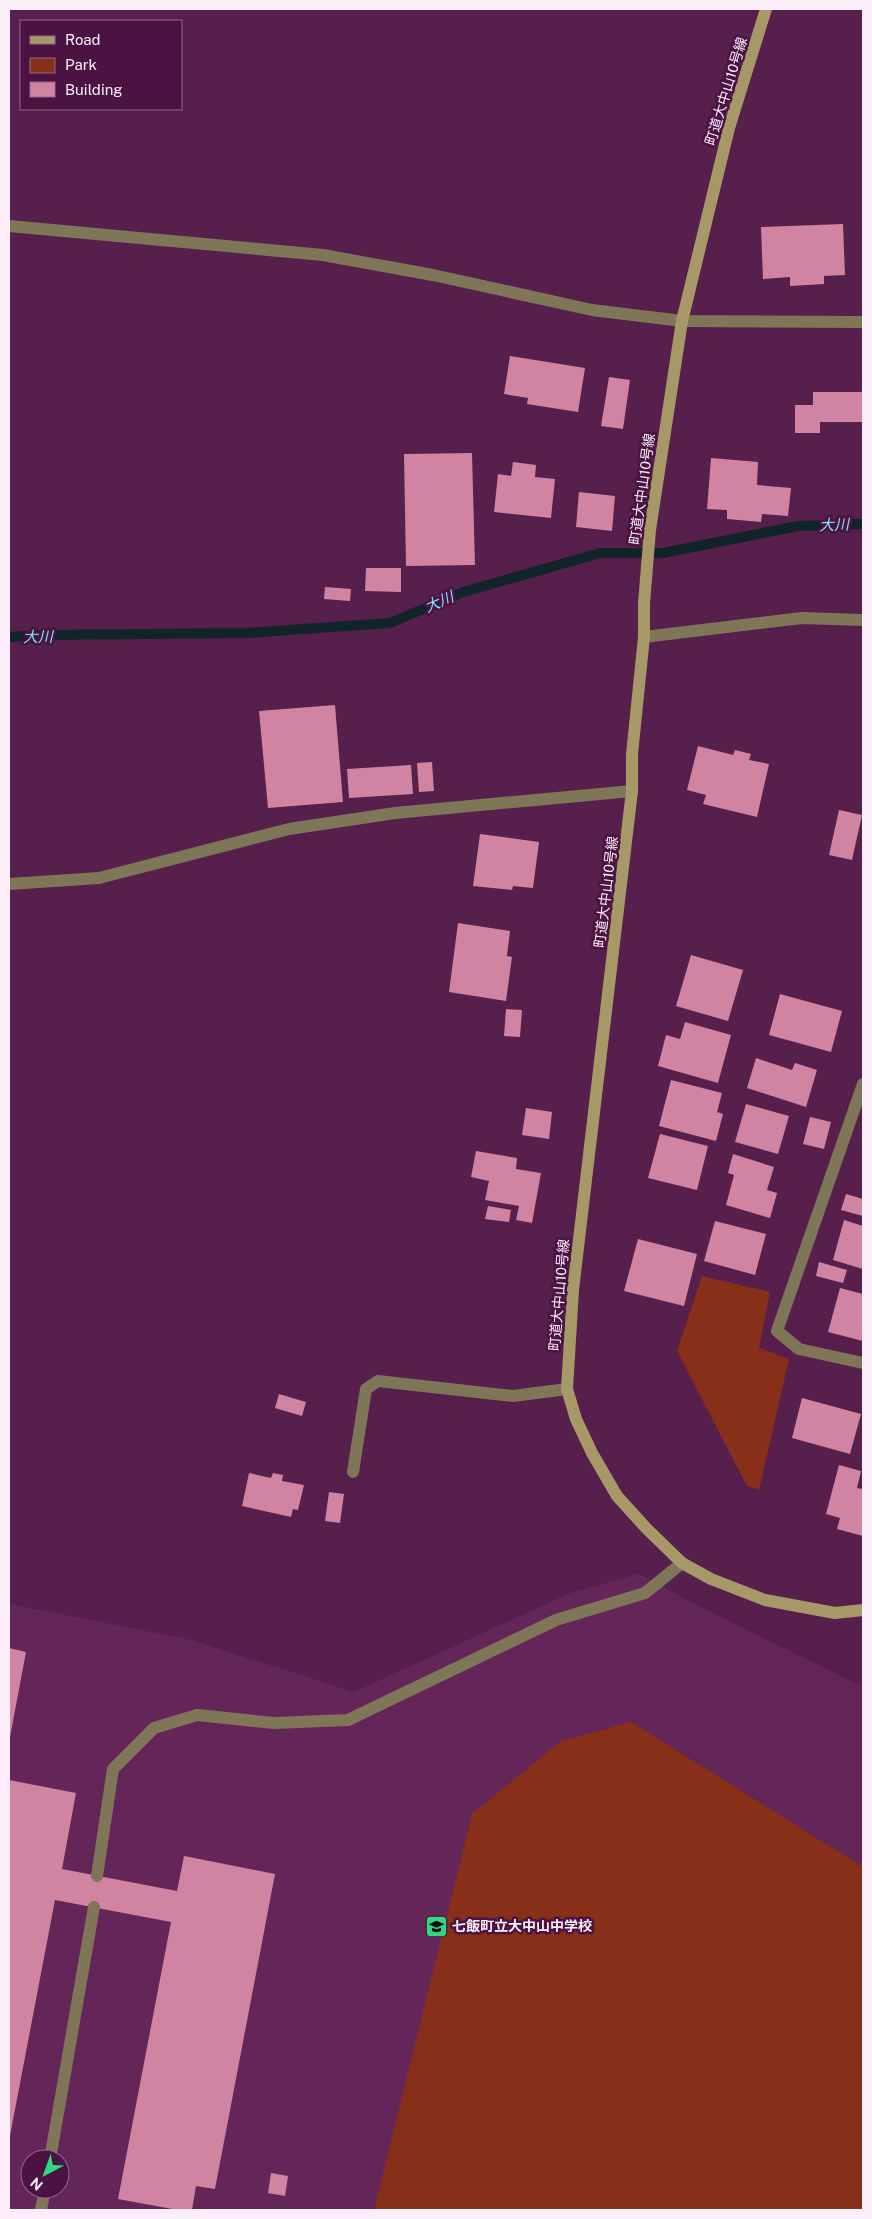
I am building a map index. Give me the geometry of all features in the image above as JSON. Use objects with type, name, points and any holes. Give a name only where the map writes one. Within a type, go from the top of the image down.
[{"type":"street","name":"町道大中山10号線","points":[[766,9],[729,128],[682,321],[650,530],[644,603],[644,637],[632,754],[632,791],[573,1290],[567,1389],[576,1418],[592,1453],[617,1496],[682,1563],[711,1579],[765,1600],[835,1613],[863,1610]]},
{"type":"street","points":[[9,226],[323,255],[433,275],[592,310],[682,321],[863,322]]},
{"type":"street","points":[[644,637],[802,618],[863,620]]},
{"type":"street","points":[[9,884],[99,878],[289,829],[385,815],[632,791]]},
{"type":"street","points":[[863,1084],[777,1331],[798,1349],[863,1363]]},
{"type":"street","points":[[353,1472],[366,1389],[378,1381],[513,1396],[567,1389]]},
{"type":"street","points":[[97,1876],[113,1769],[154,1728],[197,1715],[274,1723],[348,1720],[556,1620],[644,1593],[682,1563]]},
{"type":"street","points":[[52,2149],[94,1907]]},
{"type":"shaded area","name":"七飯町立大中山中学校","points":[[639,1574],[691,1602],[863,1687],[863,2210],[9,2210],[9,1604],[188,1639],[354,1692],[570,1593]]},
{"type":"green space","points":[[702,1276],[770,1292],[759,1348],[789,1359],[759,1490],[747,1486],[677,1351]]},
{"type":"green space","points":[[631,1722],[863,1867],[863,2210],[374,2210],[472,1814],[561,1741]]},
{"type":"building","points":[[843,224],[845,275],[824,276],[824,284],[790,286],[790,277],[763,279],[761,227]]},
{"type":"building","points":[[510,356],[585,368],[578,412],[527,404],[528,398],[504,394]]},
{"type":"building","points":[[609,377],[630,380],[623,429],[601,426]]},
{"type":"building","points":[[813,392],[863,392],[863,422],[820,422],[820,433],[795,433],[795,405],[813,405]]},
{"type":"building","points":[[472,453],[475,565],[406,566],[404,454]]},
{"type":"building","points":[[711,458],[758,462],[757,485],[791,488],[788,516],[762,514],[761,522],[727,519],[727,510],[707,509]]},
{"type":"building","points":[[513,462],[536,465],[535,477],[555,479],[551,518],[494,512],[498,474],[511,476]]},
{"type":"building","points":[[579,492],[615,496],[612,531],[576,527]]},
{"type":"building","points":[[366,568],[401,568],[401,592],[365,591]]},
{"type":"building","points":[[325,587],[351,589],[350,601],[324,599]]},
{"type":"building","points":[[335,705],[343,802],[268,808],[259,711]]},
{"type":"building","points":[[698,746],[733,755],[735,750],[751,754],[749,760],[769,764],[757,817],[703,804],[706,795],[687,790]]},
{"type":"building","points":[[432,762],[434,791],[419,792],[417,763]]},
{"type":"building","points":[[411,765],[413,794],[349,798],[347,769]]},
{"type":"building","points":[[839,810],[862,815],[852,860],[829,855]]},
{"type":"building","points":[[480,834],[539,842],[533,888],[513,886],[512,890],[473,886]]},
{"type":"building","points":[[458,923],[510,931],[507,956],[512,957],[506,1001],[449,992]]},
{"type":"building","points":[[691,955],[743,970],[728,1021],[676,1006]]},
{"type":"building","points":[[780,994],[842,1011],[831,1052],[769,1035]]},
{"type":"building","points":[[506,1009],[522,1010],[520,1037],[504,1036]]},
{"type":"building","points":[[685,1022],[731,1035],[718,1083],[658,1066],[666,1035],[680,1039]]},
{"type":"building","points":[[756,1058],[792,1070],[795,1063],[817,1070],[806,1107],[747,1088]]},
{"type":"building","points":[[671,1080],[722,1093],[717,1112],[723,1114],[716,1141],[659,1126]]},
{"type":"building","points":[[746,1104],[789,1116],[778,1154],[735,1142]]},
{"type":"building","points":[[526,1108],[552,1112],[549,1139],[522,1135]]},
{"type":"building","points":[[810,1117],[831,1122],[824,1149],[803,1144]]},
{"type":"building","points":[[660,1134],[708,1146],[697,1190],[648,1178]]},
{"type":"building","points":[[476,1151],[517,1158],[516,1169],[541,1173],[532,1223],[516,1220],[519,1206],[485,1200],[489,1181],[471,1177]]},
{"type":"building","points":[[733,1154],[774,1167],[767,1190],[777,1193],[770,1218],[726,1205],[734,1175],[728,1173]]},
{"type":"building","points":[[846,1194],[863,1199],[863,1216],[841,1210]]},
{"type":"building","points":[[488,1206],[511,1210],[509,1222],[485,1219]]},
{"type":"building","points":[[844,1220],[863,1226],[863,1269],[833,1260]]},
{"type":"building","points":[[715,1221],[766,1234],[755,1275],[704,1261]]},
{"type":"building","points":[[638,1239],[697,1254],[684,1306],[624,1291]]},
{"type":"building","points":[[819,1262],[847,1270],[843,1283],[816,1276]]},
{"type":"building","points":[[840,1288],[863,1294],[863,1341],[828,1332]]},
{"type":"building","points":[[279,1394],[306,1402],[302,1416],[275,1408]]},
{"type":"building","points":[[802,1398],[861,1414],[850,1454],[792,1438]]},
{"type":"building","points":[[839,1465],[861,1471],[857,1488],[863,1489],[863,1536],[837,1529],[840,1518],[826,1514]]},
{"type":"building","points":[[249,1473],[271,1478],[273,1473],[283,1475],[282,1481],[304,1485],[298,1510],[293,1509],[291,1517],[242,1506]]},
{"type":"building","points":[[329,1492],[344,1494],[340,1523],[325,1521]]},
{"type":"building","points":[[9,1648],[26,1652],[10,1737],[9,1737]]},
{"type":"building","points":[[9,1780],[76,1793],[62,1869],[177,1891],[184,1856],[275,1874],[215,2189],[196,2186],[192,2210],[178,2210],[118,2199],[171,1922],[55,1900],[9,2141]]},
{"type":"building","points":[[271,2173],[288,2176],[285,2196],[268,2193]]},
{"type":"waterway","name":"大川","points":[[9,637],[248,633],[390,623],[463,592],[600,553],[663,553],[798,526],[863,524]]},
{"type":"place","name":"七飯町立大中山中学校","points":[[436,1926]]}]
